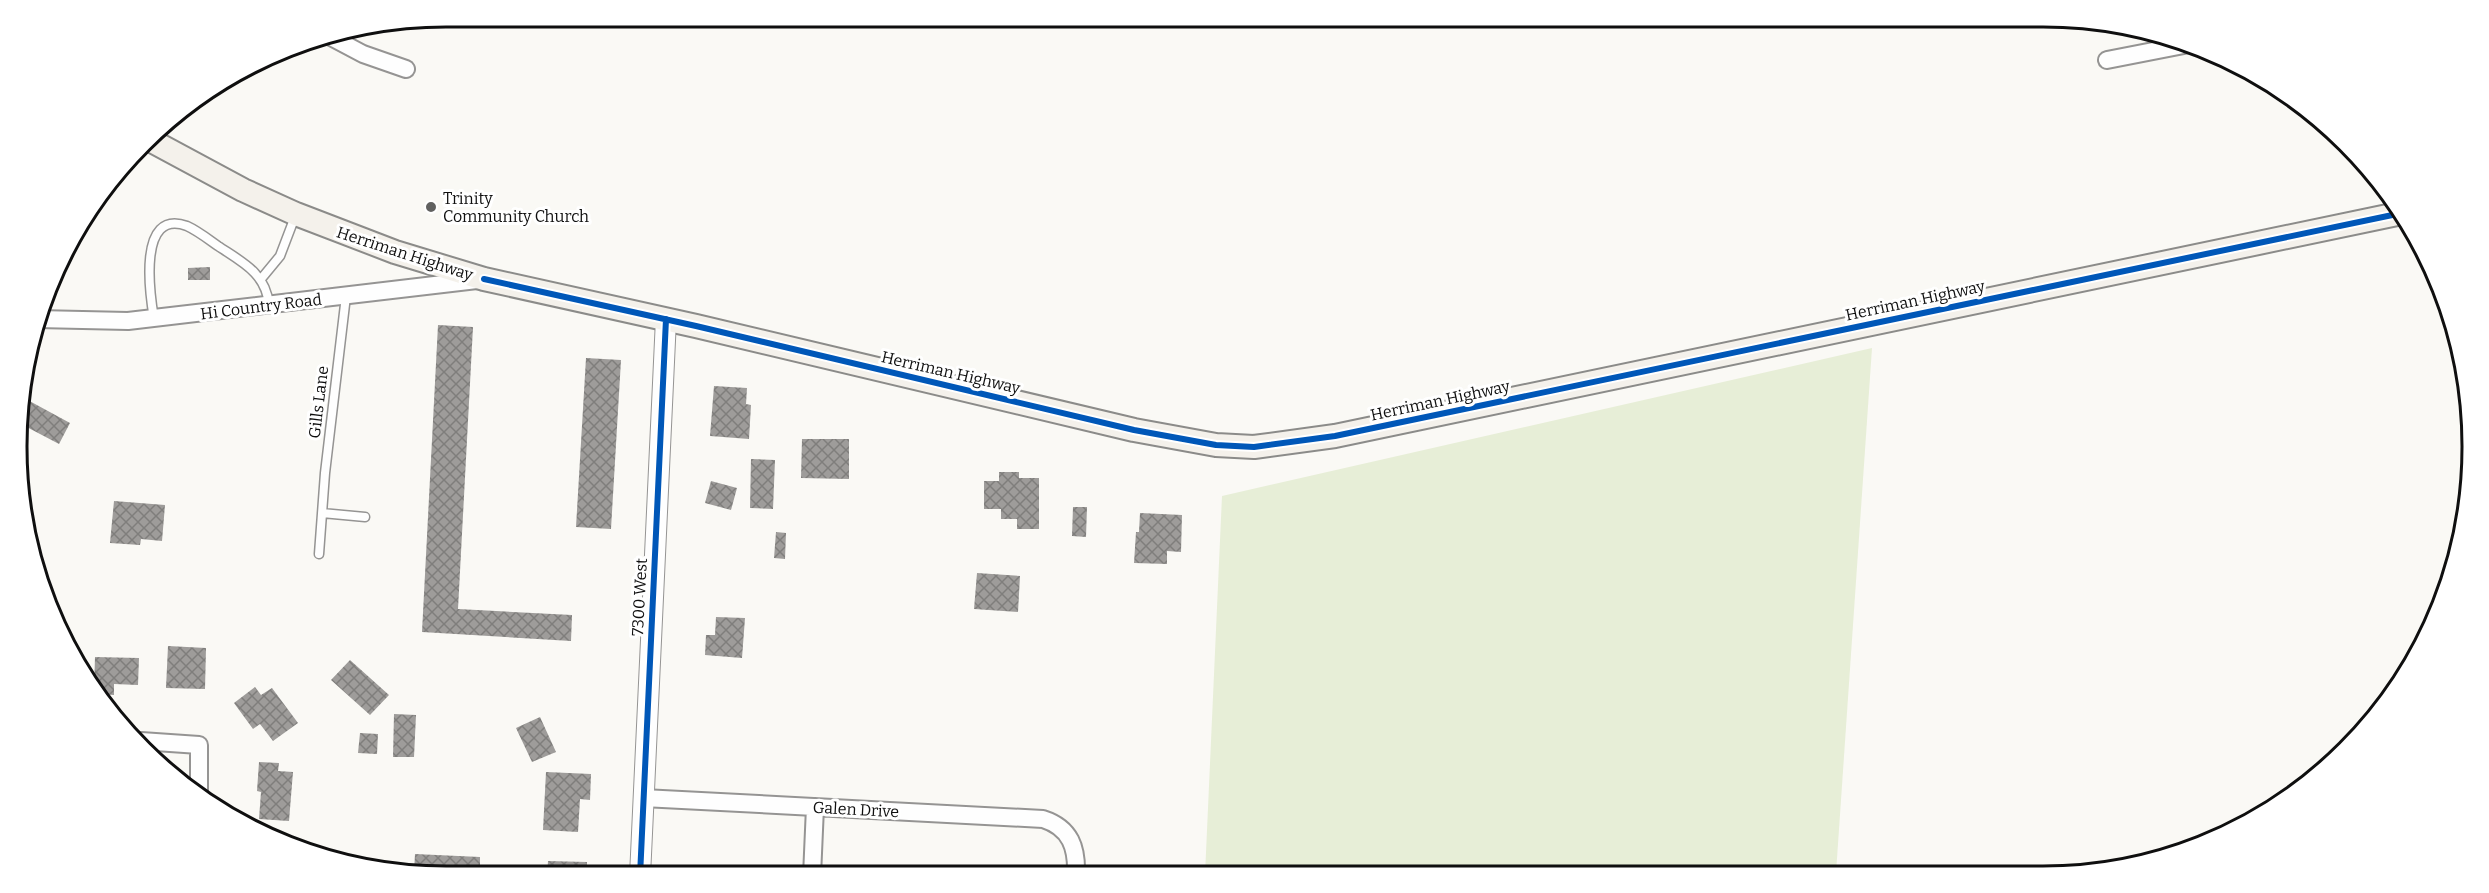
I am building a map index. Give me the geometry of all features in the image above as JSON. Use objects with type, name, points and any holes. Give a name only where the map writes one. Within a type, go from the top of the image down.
[{"type":"main road","name":"Herriman Highway","points":[[157,144],[243,190],[296,214],[395,252],[484,279],[666,319],[1134,430],[1216,445],[1254,447],[1345,434],[2392,215]]},
{"type":"street","points":[[339,41],[363,54],[406,69]]},
{"type":"street","points":[[2107,60],[2172,47]]},
{"type":"street","name":"Hi Country Road","points":[[47,319],[97,322],[154,319],[484,279]]},
{"type":"street","name":"7300 West","points":[[640,866],[666,319]]},
{"type":"street","points":[[149,742],[199,745],[199,785]]},
{"type":"street","name":"Galen Drive","points":[[643,798],[1034,818],[1051,821],[1065,831],[1075,848],[1076,866]]},
{"type":"street","points":[[812,866],[815,807]]},
{"type":"lane","points":[[261,279],[280,256],[296,214]]},
{"type":"lane","points":[[154,319],[150,285],[150,248],[156,235],[166,227],[180,225],[196,231],[250,267],[265,287],[269,305]]},
{"type":"lane","name":"Gills Lane","points":[[319,554],[346,296]]},
{"type":"lane","points":[[322,513],[365,517]]},
{"type":"green space","points":[[1872,348],[1836,866],[1205,866],[1222,496]]},
{"type":"building","points":[[210,267],[210,280],[188,280],[188,268]]},
{"type":"building","points":[[438,325],[473,327],[458,609],[572,615],[571,641],[422,632]]},
{"type":"building","points":[[586,358],[621,360],[611,529],[576,527]]},
{"type":"building","points":[[714,386],[747,388],[746,404],[751,405],[749,439],[710,436]]},
{"type":"building","points":[[30,401],[70,423],[59,444],[28,428]]},
{"type":"building","points":[[802,439],[849,439],[849,479],[801,478]]},
{"type":"building","points":[[751,459],[775,460],[773,509],[750,508]]},
{"type":"building","points":[[999,472],[1019,472],[1019,478],[1039,478],[1039,529],[1017,529],[1017,519],[1001,519],[1001,509],[984,509],[984,481],[999,481]]},
{"type":"building","points":[[711,481],[737,488],[731,510],[705,503]]},
{"type":"building","points":[[114,501],[165,505],[162,541],[141,539],[140,545],[110,543]]},
{"type":"building","points":[[1073,507],[1087,507],[1086,537],[1072,536]]},
{"type":"building","points":[[1140,513],[1182,515],[1181,552],[1167,551],[1167,564],[1134,563]]},
{"type":"building","points":[[776,532],[786,533],[785,559],[774,558]]},
{"type":"building","points":[[977,573],[1020,576],[1018,612],[974,609]]},
{"type":"building","points":[[716,617],[745,618],[742,658],[705,655],[706,635],[715,635]]},
{"type":"building","points":[[168,646],[206,648],[205,689],[166,688]]},
{"type":"building","points":[[95,657],[139,658],[138,685],[114,684],[114,695],[109,695],[94,674]]},
{"type":"building","points":[[350,660],[389,695],[370,715],[331,680]]},
{"type":"building","points":[[255,687],[261,695],[272,688],[298,723],[273,741],[260,724],[253,729],[234,703]]},
{"type":"building","points":[[394,714],[416,715],[414,757],[393,757]]},
{"type":"building","points":[[540,717],[556,752],[532,762],[516,728]]},
{"type":"building","points":[[360,733],[378,734],[377,754],[358,753]]},
{"type":"building","points":[[259,762],[279,763],[278,771],[293,772],[289,821],[259,819],[261,792],[257,791]]},
{"type":"building","points":[[546,772],[591,774],[590,800],[580,799],[578,832],[543,830]]},
{"type":"building","points":[[415,854],[480,857],[480,866],[414,864]]},
{"type":"building","points":[[548,861],[587,862],[587,866],[548,866]]},
{"type":"cycle path","points":[[484,279],[696,326],[1134,430],[1216,445],[1254,447],[1335,436],[2392,215]]},
{"type":"cycle path","points":[[640,866],[666,319]]},
{"type":"place","name":"Trinity Community Church","points":[[431,207]]}]
